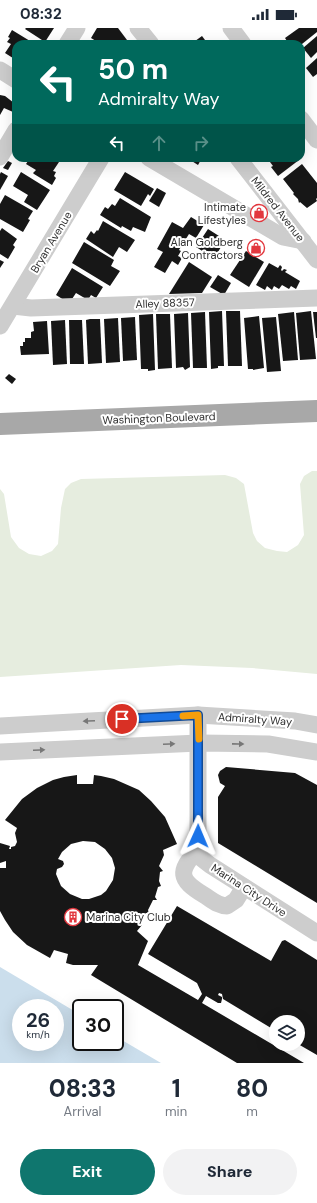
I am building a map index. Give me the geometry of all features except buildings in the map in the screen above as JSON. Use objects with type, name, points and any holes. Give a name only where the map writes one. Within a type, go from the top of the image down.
[{"type":"main road","name":"Washington Boulevard","points":[[0,424],[317,411]]},
{"type":"street","points":[[69,40],[76,28]]},
{"type":"street","points":[[138,28],[148,40]]},
{"type":"street","points":[[231,28],[240,40]]},
{"type":"street","points":[[0,70],[12,78]]},
{"type":"street","points":[[305,124],[317,140]]},
{"type":"street","points":[[0,157],[12,137]]},
{"type":"street","name":"Bryan Avenue","points":[[0,326],[99,162]]},
{"type":"street","points":[[156,162],[283,237],[303,241]]},
{"type":"street","name":"Mildred Avenue","points":[[241,162],[317,260]]},
{"type":"street","name":"Alley 88357","points":[[13,306],[31,308],[317,298]]},
{"type":"street","points":[[198,715],[198,849],[188,860],[184,868],[184,876],[187,883],[221,906],[227,906],[236,900],[244,887]]},
{"type":"street","name":"Admiralty Way","points":[[0,726],[198,715],[296,722],[317,725]]},
{"type":"street","points":[[0,752],[199,743],[268,744],[317,752]]},
{"type":"street","name":"Marina City Drive","points":[[198,849],[201,858],[210,865],[317,933]]},
{"type":"shaded area","points":[[312,471],[317,471],[317,674],[252,668],[181,665],[0,677],[0,489],[4,494],[11,537],[19,548],[29,554],[41,556],[52,551],[58,544],[61,508],[65,489],[71,483],[81,479],[225,475],[236,478],[244,484],[253,533],[257,541],[265,548],[287,552],[298,545],[304,535],[300,484],[304,476]]},
{"type":"water","points":[[0,967],[54,999],[12,999],[12,1051],[64,1051],[64,1005],[72,1010],[72,1051],[124,1051],[124,1041],[161,1063],[0,1063]]},
{"type":"slow traffic","points":[[183,716],[198,715],[199,739]]},
{"type":"place","name":"Intimate Lifestyles","points":[[259,213]]},
{"type":"place","name":"Alan Goldberg Contractors","points":[[256,248]]},
{"type":"place","name":"Marina City Club","points":[[73,917]]},
{"type":"route","points":[[122,719],[198,715],[198,836]]}]
